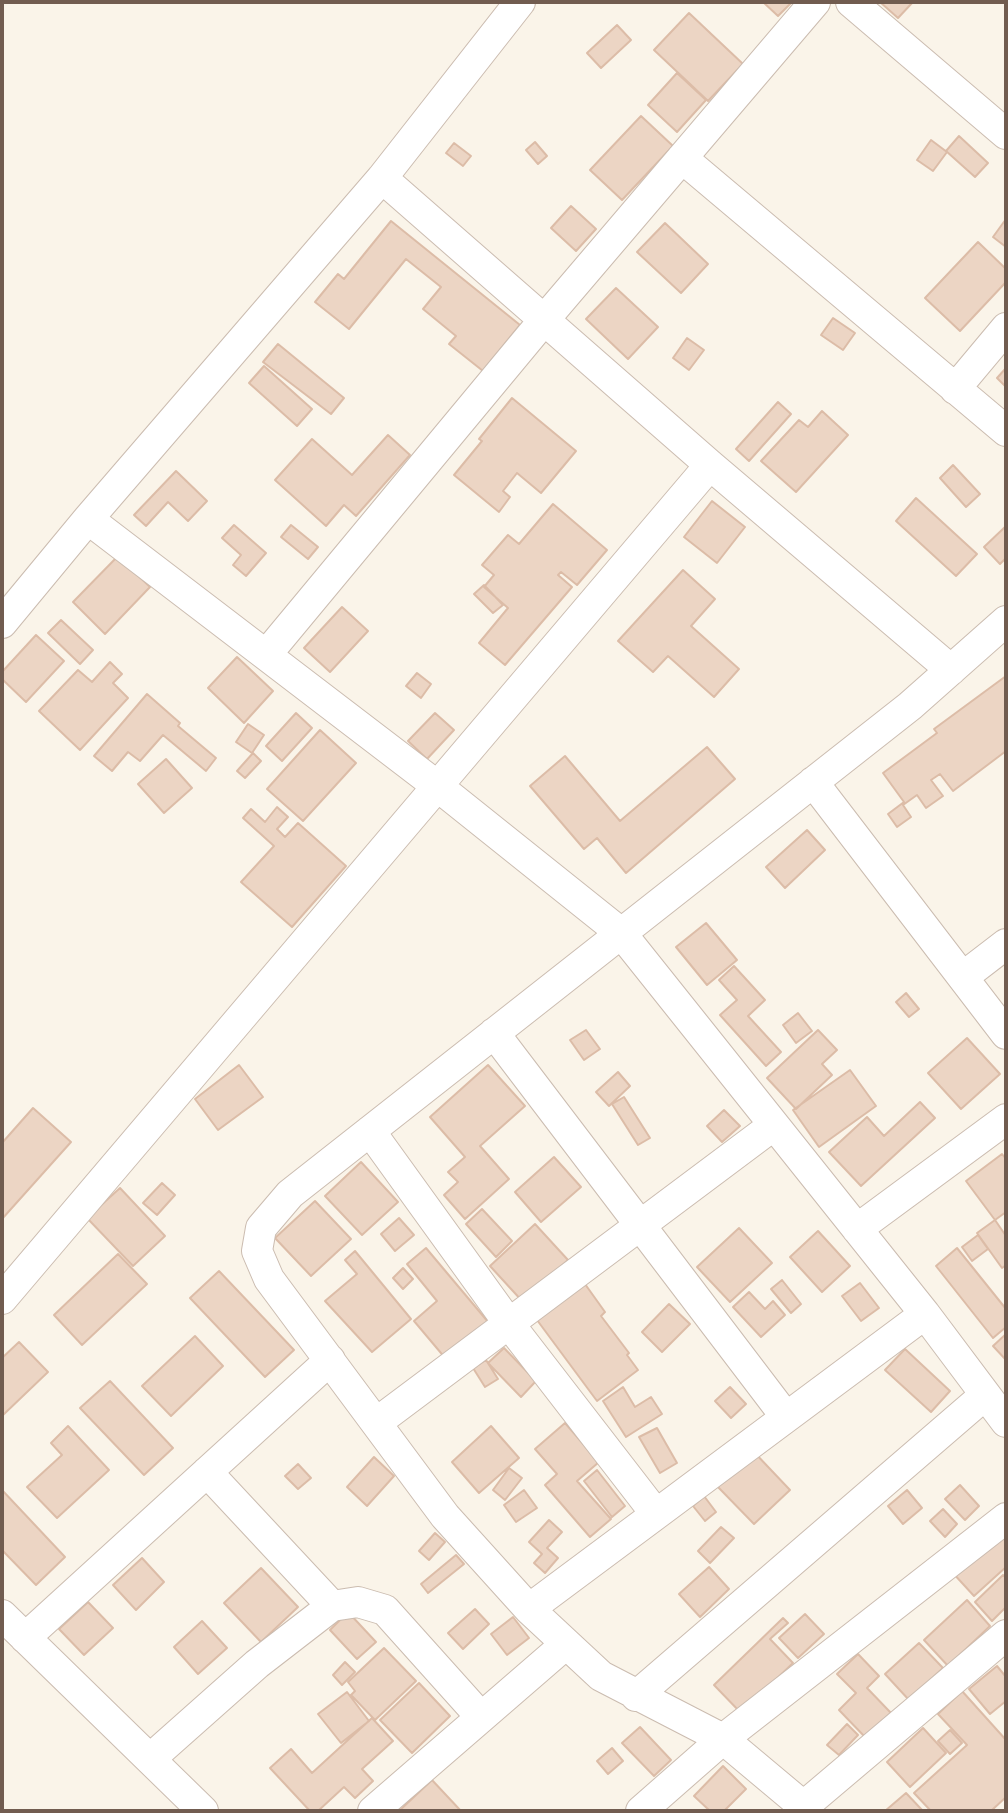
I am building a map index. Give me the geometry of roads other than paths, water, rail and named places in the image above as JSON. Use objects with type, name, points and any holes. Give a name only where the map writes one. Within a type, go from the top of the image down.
[{"type":"street","points":[[2,623],[88,519],[382,178],[520,2]]},
{"type":"street","points":[[267,655],[544,320],[815,2]]},
{"type":"street","points":[[851,2],[1006,134]]},
{"type":"street","points":[[682,158],[1006,432]]},
{"type":"street","points":[[382,178],[710,465],[951,670]]},
{"type":"street","points":[[955,389],[1006,328]]},
{"type":"street","points":[[2,1299],[710,465]]},
{"type":"street","points":[[88,519],[436,785],[621,933],[925,1314],[1006,1422]]},
{"type":"street","points":[[1006,621],[910,706],[290,1194],[261,1228],[257,1251],[269,1279],[445,1516],[529,1609],[601,1676],[723,1739],[806,1809],[1006,1635]]},
{"type":"street","points":[[813,782],[1006,1034]]},
{"type":"street","points":[[962,977],[1006,944]]},
{"type":"street","points":[[494,1033],[786,1417]]},
{"type":"street","points":[[857,1229],[1006,1119]]},
{"type":"street","points":[[376,1423],[774,1125]]},
{"type":"street","points":[[370,1131],[510,1325],[656,1514]]},
{"type":"street","points":[[529,1609],[925,1314]]},
{"type":"street","points":[[25,1638],[330,1360]]},
{"type":"street","points":[[636,1696],[985,1395]]},
{"type":"street","points":[[207,1472],[332,1606]]},
{"type":"street","points":[[641,1811],[723,1739],[1006,1518]]},
{"type":"street","points":[[150,1759],[257,1664],[332,1606],[358,1602],[385,1610],[481,1717]]},
{"type":"street","points":[[2,1615],[203,1811]]},
{"type":"street","points":[[373,1811],[566,1644]]}]
